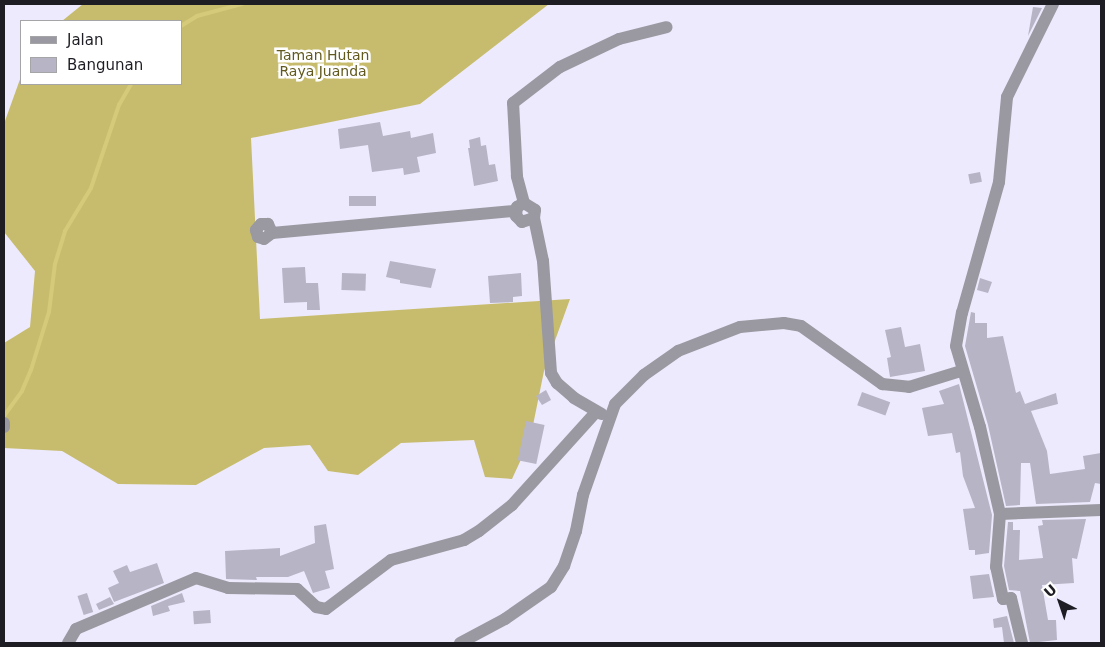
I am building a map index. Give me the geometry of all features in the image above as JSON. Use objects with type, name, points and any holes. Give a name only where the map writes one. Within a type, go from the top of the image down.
[{"type":"street","points":[[1022,643],[1011,598],[1003,599],[996,567],[1000,514],[980,427],[961,371],[957,336],[999,182],[1007,97],[1053,4]]},
{"type":"street","points":[[609,417],[596,412],[561,387],[551,373],[543,261],[534,218],[522,222],[517,176],[513,103],[560,67],[620,39],[667,27]]},
{"type":"street","points":[[272,233],[520,207]]},
{"type":"street","points":[[460,643],[505,619],[551,587],[564,566],[609,417],[622,396],[658,365],[678,351],[740,327],[784,323],[801,326],[882,384],[909,387],[961,371]]},
{"type":"street","points":[[68,643],[76,629],[196,578],[228,588],[297,589],[316,607],[326,609],[391,560],[464,540],[479,531],[512,505],[596,412]]},
{"type":"street","points":[[1000,514],[1101,510]]},
{"type":"green space","name":"Taman Hutan Raya Juanda","points":[[83,4],[549,4],[420,104],[251,138],[260,319],[570,299],[544,371],[530,440],[512,479],[485,477],[474,440],[401,443],[358,475],[328,471],[310,445],[264,448],[196,485],[118,484],[62,451],[4,448],[4,343],[30,327],[35,271],[4,232],[5,121],[20,80],[20,85],[182,85],[182,20],[63,20]]},
{"type":"building","points":[[1033,7],[1042,8],[1028,36]]},
{"type":"building","points":[[380,122],[383,136],[410,131],[411,138],[433,133],[436,153],[417,157],[420,172],[404,175],[403,168],[372,172],[368,145],[340,149],[338,129]]},
{"type":"building","points":[[480,137],[481,146],[486,145],[489,165],[495,164],[498,181],[474,186],[468,148],[470,148],[469,140]]},
{"type":"building","points":[[980,172],[982,182],[970,184],[968,174]]},
{"type":"building","points":[[349,196],[376,196],[376,206],[349,206]]},
{"type":"building","points":[[390,261],[436,269],[431,288],[400,283],[400,280],[386,277]]},
{"type":"building","points":[[305,267],[306,283],[318,283],[320,310],[307,310],[307,302],[284,303],[282,268]]},
{"type":"building","points":[[342,273],[366,274],[365,291],[341,290]]},
{"type":"building","points":[[521,273],[522,296],[513,297],[513,302],[490,303],[488,276]]},
{"type":"building","points":[[980,278],[992,282],[988,293],[977,290]]},
{"type":"building","points":[[971,312],[975,313],[975,323],[987,323],[987,338],[1003,336],[1016,393],[1020,391],[1025,404],[1056,393],[1058,404],[1031,411],[1047,451],[1050,474],[1085,469],[1083,456],[1101,453],[1101,484],[1095,483],[1090,502],[1036,504],[1030,463],[1021,463],[1020,505],[1006,506],[988,425],[965,346]]},
{"type":"building","points":[[901,327],[905,347],[920,344],[925,371],[890,377],[887,358],[891,357],[885,330]]},
{"type":"building","points":[[959,384],[992,515],[989,553],[975,555],[975,550],[969,550],[963,509],[975,508],[963,476],[960,452],[956,453],[952,433],[928,436],[922,408],[944,404],[939,391]]},
{"type":"building","points":[[546,390],[551,400],[542,405],[536,396]]},
{"type":"building","points":[[862,392],[890,402],[885,415],[857,405]]},
{"type":"building","points":[[526,421],[545,425],[536,464],[518,460]]},
{"type":"building","points":[[1086,519],[1077,559],[1072,558],[1074,583],[1042,585],[1048,620],[1056,620],[1057,640],[1030,643],[1020,591],[1009,590],[1004,566],[1008,522],[1013,522],[1013,530],[1020,530],[1019,560],[1043,558],[1038,526],[1043,525],[1042,520]]},
{"type":"building","points":[[326,524],[334,569],[325,571],[330,588],[313,593],[304,571],[288,577],[256,577],[257,580],[226,579],[225,551],[280,548],[280,556],[315,543],[314,526]]},
{"type":"building","points":[[157,563],[164,583],[114,602],[108,588],[119,583],[113,571],[127,565],[130,572]]},
{"type":"building","points":[[989,574],[994,597],[973,599],[970,576]]},
{"type":"building","points":[[87,593],[93,612],[84,615],[77,596]]},
{"type":"building","points":[[182,593],[185,602],[168,606],[170,611],[153,616],[151,606]]},
{"type":"building","points":[[110,597],[114,604],[99,610],[96,604]]},
{"type":"building","points":[[210,610],[211,623],[194,624],[193,611]]},
{"type":"building","points":[[1007,616],[1014,643],[1004,643],[1002,627],[994,628],[993,619]]},
{"type":"waterway","points":[[182,25],[197,16],[242,4]]},
{"type":"waterway","points":[[4,416],[22,391],[31,370],[49,312],[55,264],[65,231],[91,188],[119,105],[130,85]]}]
